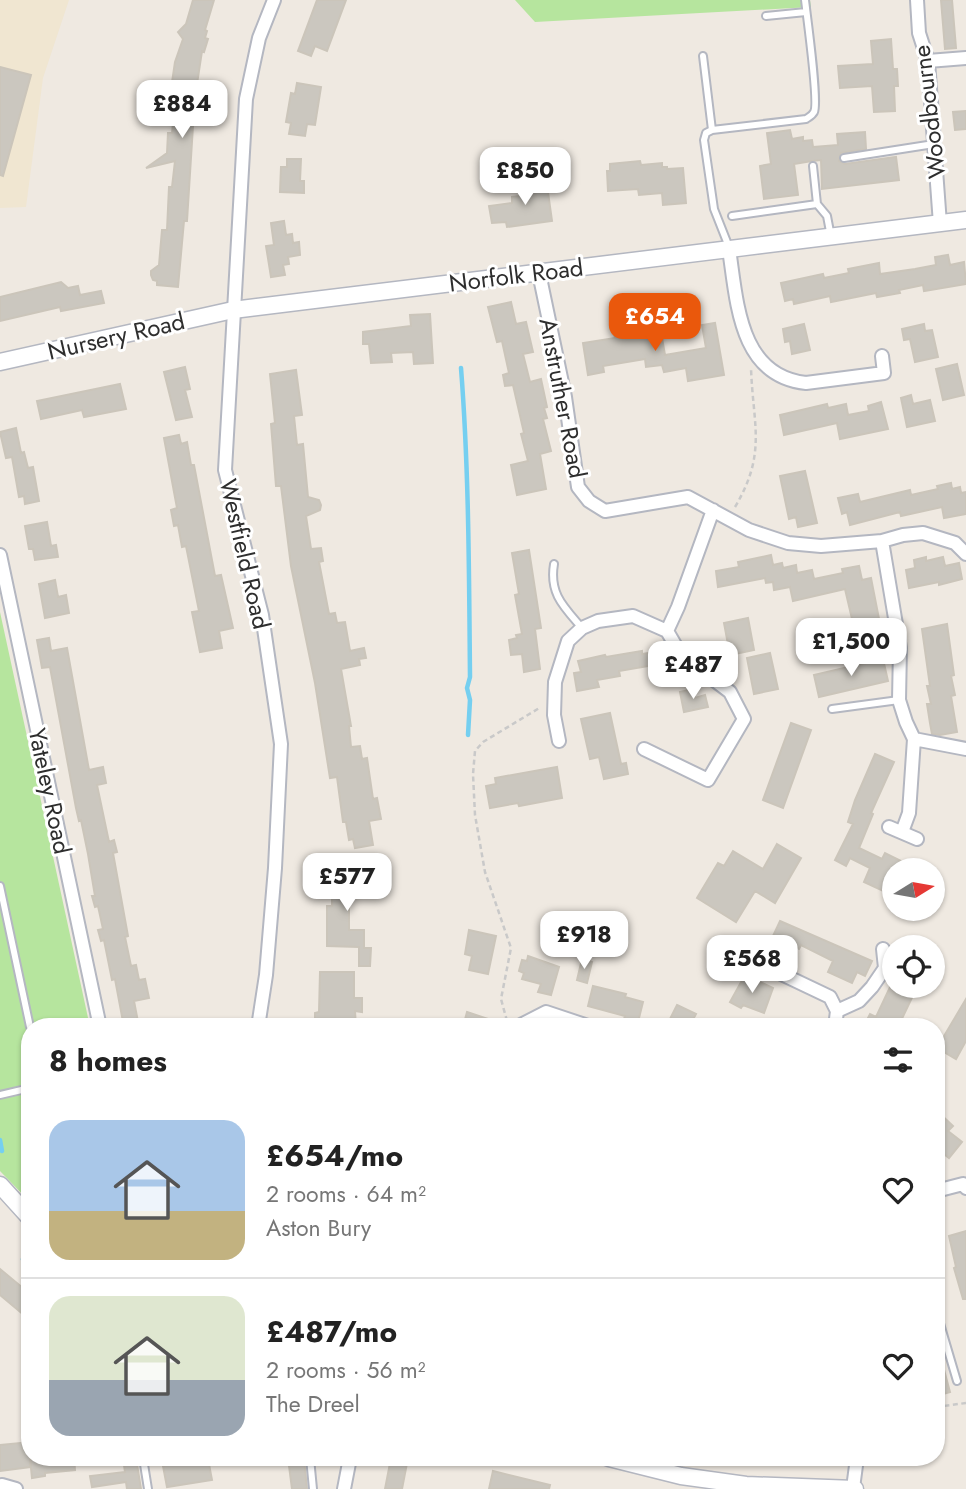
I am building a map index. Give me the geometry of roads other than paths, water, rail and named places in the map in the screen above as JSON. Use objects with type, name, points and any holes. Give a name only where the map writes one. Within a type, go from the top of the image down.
[{"type":"main road","name":"Norfolk Road","points":[[233,310],[966,220]]},
{"type":"main road","name":"Nursery Road","points":[[0,362],[233,310]]},
{"type":"main road","points":[[0,1185],[21,1208]]},
{"type":"main road","points":[[641,1466],[681,1476],[746,1485],[854,1489]]},
{"type":"street","name":"Westfield Road","points":[[259,1018],[266,975],[275,868],[281,744],[262,615],[225,470],[246,99],[259,38],[274,0]]},
{"type":"street","name":"Woodbourne","points":[[917,0],[919,33],[928,61],[940,223]]},
{"type":"street","points":[[928,61],[966,58]]},
{"type":"street","points":[[729,249],[738,306],[750,348],[762,363],[794,381],[806,383],[884,373],[882,356]]},
{"type":"street","name":"Anstruther Road","points":[[539,273],[565,397],[578,487],[589,501],[605,511],[688,497],[749,530],[788,543],[821,546],[883,541],[923,533],[955,543],[966,554]]},
{"type":"street","points":[[667,631],[713,510]]},
{"type":"street","points":[[883,541],[900,648],[899,700],[905,722],[914,739],[909,813],[902,832]]},
{"type":"street","name":"Yateley Road","points":[[0,555],[98,1018]]},
{"type":"street","points":[[559,741],[554,715],[555,682],[568,641],[582,628],[598,621],[633,616],[667,631],[681,655],[730,692],[744,719],[708,780],[645,749]]},
{"type":"street","points":[[914,739],[966,749]]},
{"type":"street","points":[[889,827],[917,839]]},
{"type":"street","points":[[769,968],[830,997],[837,1011],[836,1018]]},
{"type":"street","points":[[837,1011],[859,1001],[882,972]]},
{"type":"street","points":[[534,1018],[546,1012],[564,1018]]},
{"type":"street","points":[[945,1189],[965,1183]]},
{"type":"street","points":[[344,1489],[348,1466]]},
{"type":"street","points":[[854,1489],[855,1466]]},
{"type":"street","points":[[2,1485],[16,1489]]},
{"type":"lane","points":[[729,249],[714,209],[704,140],[706,133],[712,130],[806,119],[812,115],[815,110],[814,91],[805,0]]},
{"type":"lane","points":[[766,16],[806,12]]},
{"type":"lane","points":[[703,56],[712,130]]},
{"type":"lane","points":[[844,158],[934,144]]},
{"type":"lane","points":[[813,166],[817,204],[827,216],[831,237]]},
{"type":"lane","points":[[732,216],[817,204]]},
{"type":"lane","points":[[554,564],[557,597],[564,610],[582,628]]},
{"type":"lane","points":[[832,709],[899,700]]},
{"type":"lane","points":[[0,886],[28,1018]]},
{"type":"lane","points":[[0,1095],[21,1090]]},
{"type":"lane","points":[[945,1340],[957,1381]]},
{"type":"lane","points":[[144,1466],[148,1489]]},
{"type":"lane","points":[[311,1466],[313,1489]]},
{"type":"waterway","points":[[461,368],[468,522],[468,735]]},
{"type":"waterway","points":[[0,1140],[2,1151]]}]
